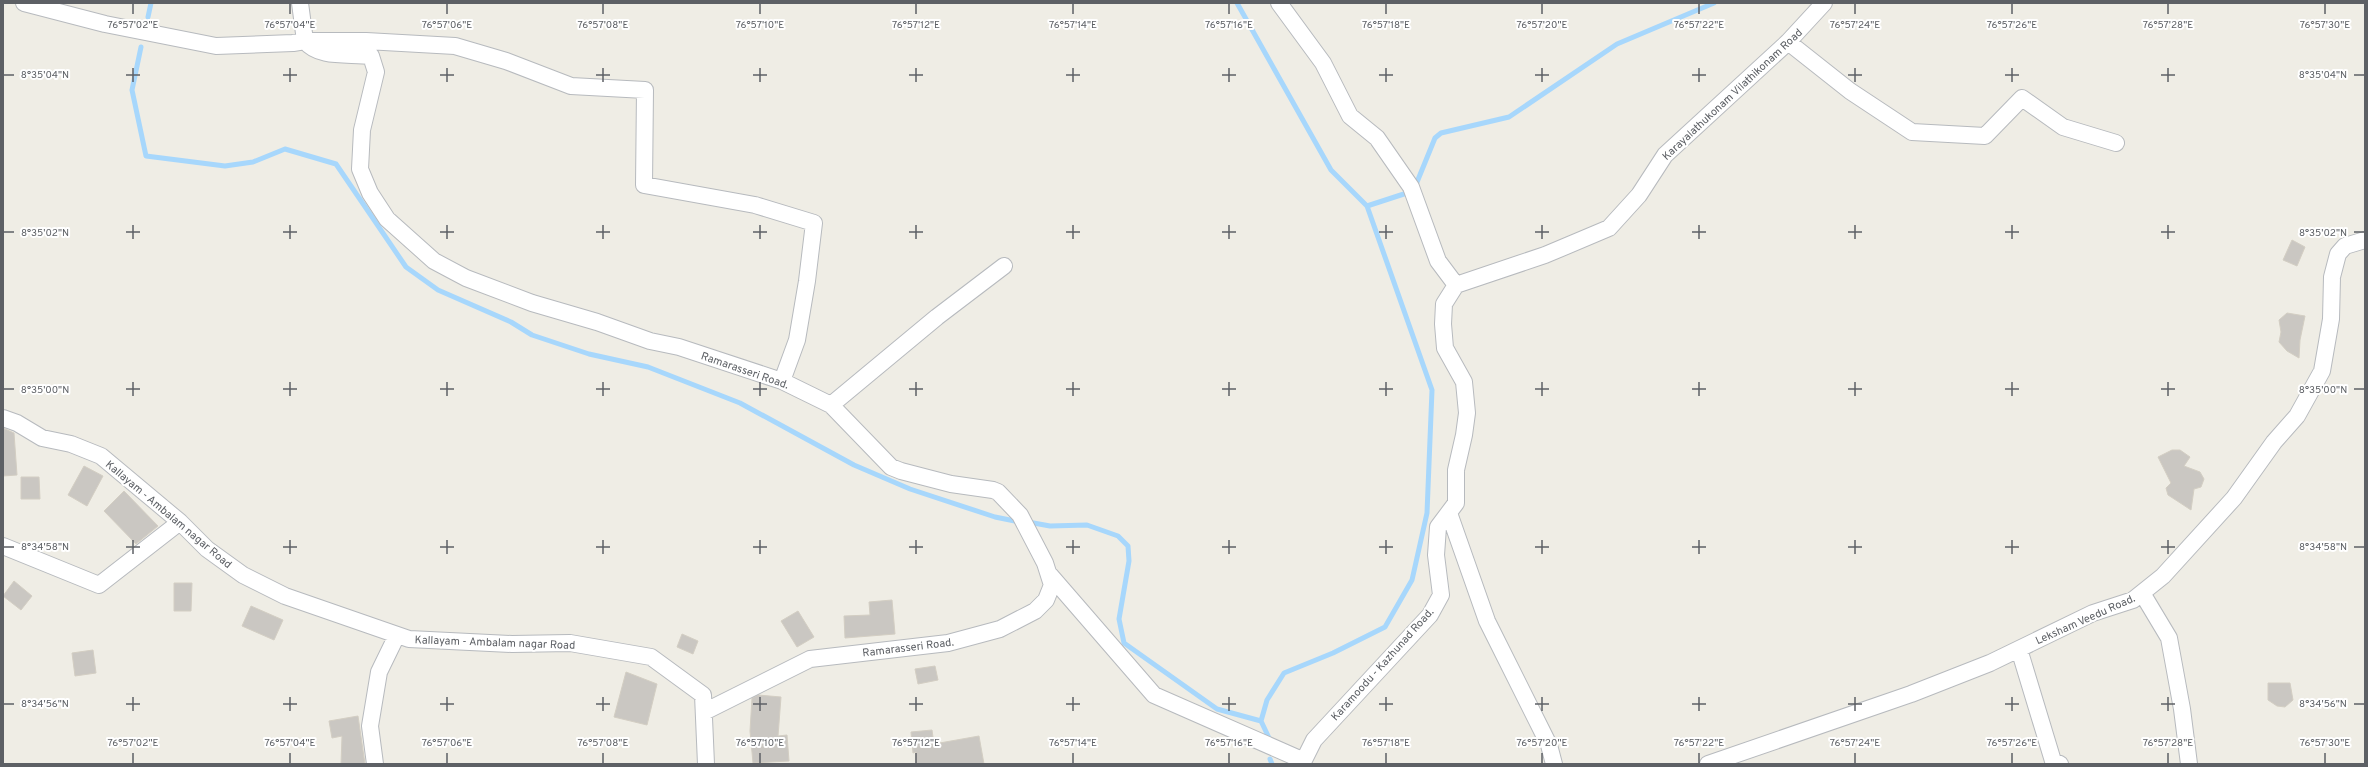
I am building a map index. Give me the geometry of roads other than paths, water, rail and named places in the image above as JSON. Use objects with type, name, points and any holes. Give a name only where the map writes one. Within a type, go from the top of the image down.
[{"type":"street","points":[[24,3],[105,24],[216,46],[293,43],[305,41],[366,40],[455,46],[506,61],[571,86],[645,90],[644,185],[755,205],[814,222],[807,281],[797,340],[782,381]]},
{"type":"street","points":[[300,3],[305,41]]},
{"type":"street","points":[[1280,3],[1323,63],[1350,116],[1377,138],[1413,191],[1438,261],[1456,285]]},
{"type":"street","name":"Karayalathukonam Vilathikonam Road","points":[[1456,285],[1538,257],[1609,228],[1639,195],[1666,155],[1788,42],[1824,3]]},
{"type":"street","name":"Ramarasseri Road.","points":[[305,41],[311,49],[321,52],[371,56],[376,72],[362,130],[360,169],[370,193],[387,219],[434,261],[466,278],[532,303],[596,322],[650,341],[679,346],[782,381],[832,405],[891,466],[900,471],[951,484],[994,490],[998,492],[1020,515],[1050,575],[1052,585],[1050,592],[1041,606],[1000,629],[948,643],[810,659],[704,712]]},
{"type":"street","points":[[1788,42],[1850,91],[1912,132],[1985,136],[2022,98],[2063,127],[2116,143]]},
{"type":"street","name":"Leksham Veedu Road.","points":[[1708,764],[1911,694],[1990,663],[2093,613],[2133,600],[2142,593],[2163,576],[2234,498],[2274,442],[2297,416],[2322,371],[2331,319],[2332,277],[2338,254],[2345,246],[2365,240]]},
{"type":"street","points":[[832,405],[925,326],[1004,266]]},
{"type":"street","name":"Karamoodu - Kazhunad Road.","points":[[1302,762],[1319,734],[1430,615],[1441,595],[1436,555],[1438,527],[1456,503],[1456,470],[1464,435],[1466,413],[1464,382],[1445,348],[1443,324],[1444,304],[1456,285]]},
{"type":"street","name":"Kallayam - Ambalam nagar Road","points":[[3,418],[17,423],[42,438],[71,444],[101,456],[180,522],[207,549],[243,575],[286,596],[409,639],[512,644],[570,643],[652,657],[703,695],[706,764]]},
{"type":"street","points":[[1449,513],[1487,621],[1549,745],[1554,764]]},
{"type":"street","points":[[3,546],[99,585],[180,522]]},
{"type":"street","points":[[1050,575],[1154,695],[1302,762]]},
{"type":"street","points":[[2142,593],[2169,638],[2182,709],[2188,764]]},
{"type":"street","points":[[375,764],[370,726],[379,672],[397,635]]},
{"type":"street","points":[[2019,649],[2053,761],[2060,764]]},
{"type":"waterway","points":[[148,17],[151,3]]},
{"type":"waterway","points":[[1237,3],[1331,170],[1367,206],[1432,390],[1427,513],[1412,580],[1385,627],[1333,653],[1284,673],[1267,700],[1261,721],[1270,740]]},
{"type":"waterway","points":[[1415,187],[1435,138],[1441,133],[1509,117],[1617,44],[1714,3]]},
{"type":"waterway","points":[[141,47],[132,90],[146,156],[225,166],[253,162],[285,149],[336,164],[406,267],[438,290],[511,322],[532,335],[589,354],[648,367],[740,403],[854,465],[910,489],[995,517],[1020,522]]},
{"type":"waterway","points":[[1367,206],[1410,192]]},
{"type":"waterway","points":[[1028,522],[1050,526],[1087,525],[1118,536],[1128,546],[1129,561],[1119,619],[1124,643],[1217,709],[1261,721]]},
{"type":"waterway","points":[[1270,759],[1272,764]]}]
